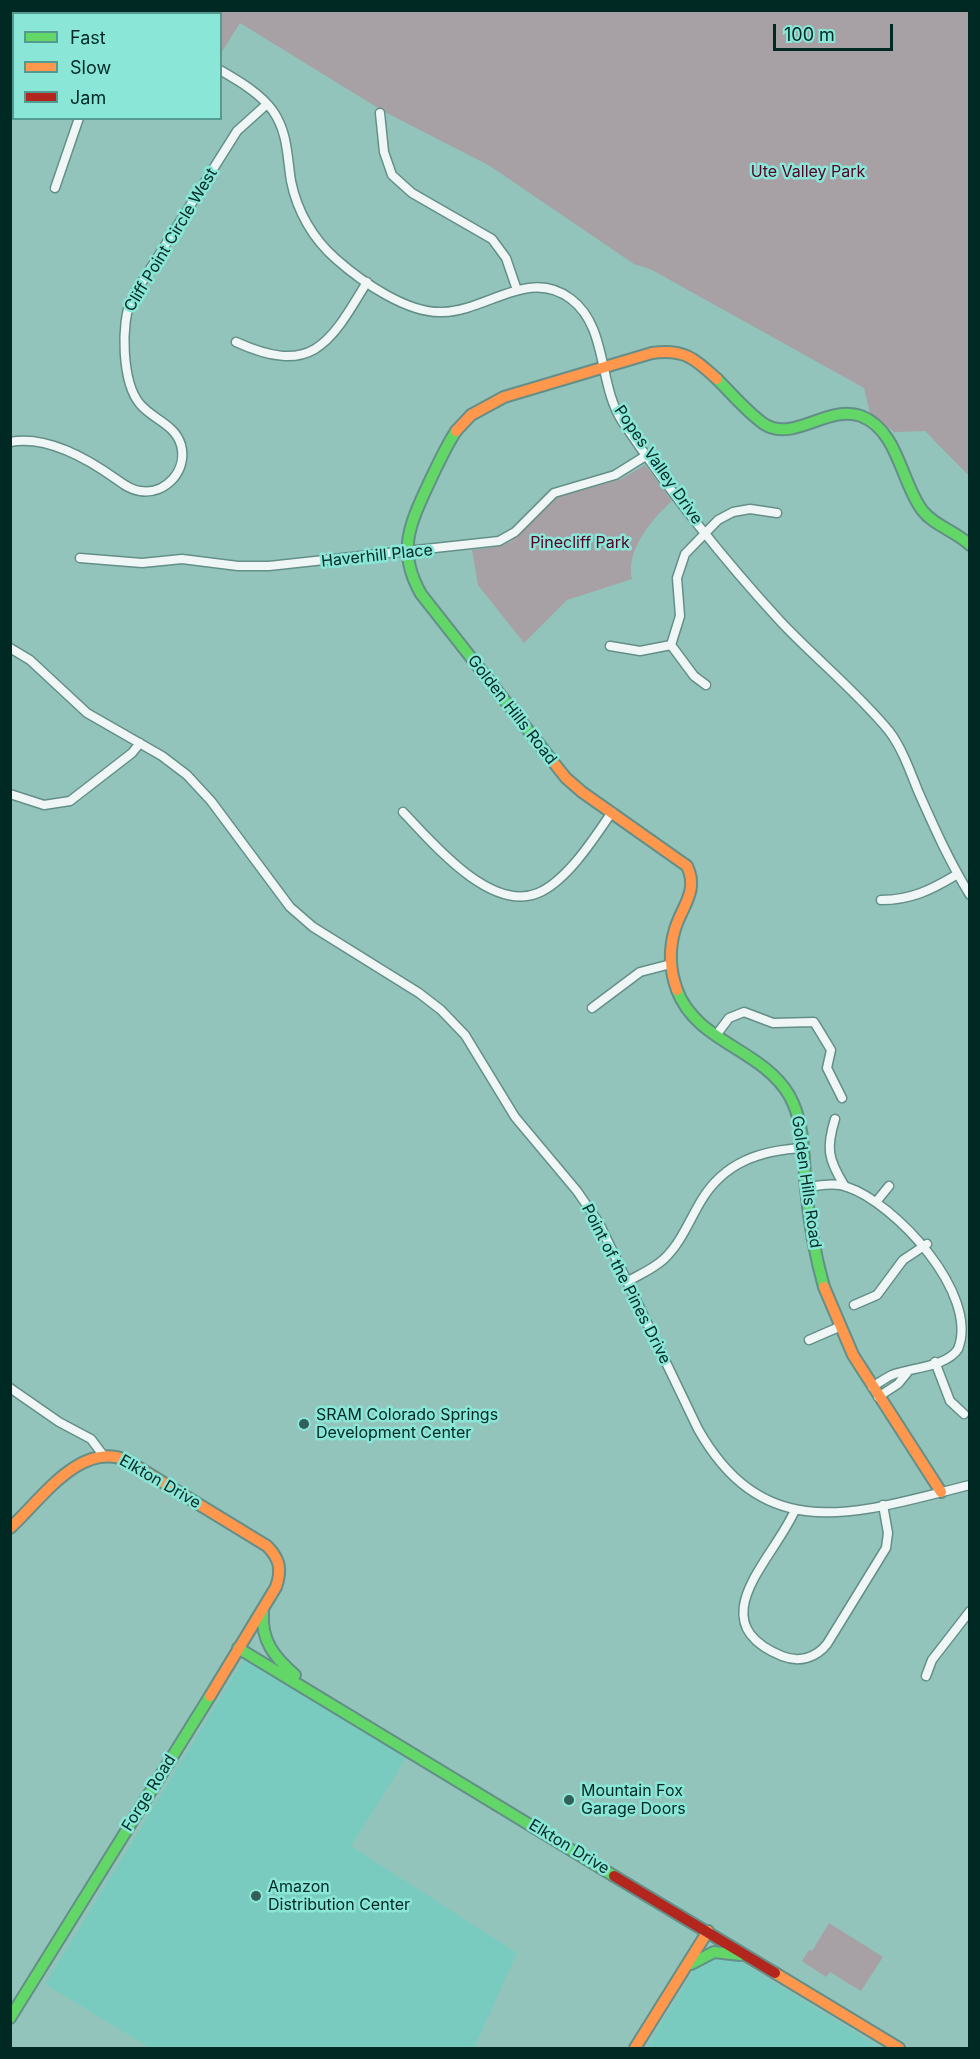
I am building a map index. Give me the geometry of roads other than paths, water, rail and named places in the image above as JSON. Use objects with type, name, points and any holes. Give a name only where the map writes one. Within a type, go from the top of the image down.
[{"type":"street","name":"Popes Valley Drive","points":[[222,71],[248,87],[267,104],[284,132],[291,182],[306,222],[327,251],[367,282],[405,305],[442,313],[517,290],[546,287],[562,293],[576,303],[591,325],[620,417],[705,533],[781,621],[889,731],[903,755],[956,875],[969,895]]},
{"type":"street","name":"Cliff Point Circle West","points":[[10,442],[42,442],[91,464],[139,491],[158,489],[174,479],[181,464],[182,447],[173,431],[147,412],[130,388],[124,318],[132,298],[237,131],[267,104]]},
{"type":"street","points":[[380,113],[384,152],[392,175],[412,193],[492,239],[506,258],[517,290]]},
{"type":"street","points":[[55,188],[78,120]]},
{"type":"street","points":[[236,342],[272,355],[291,356],[309,352],[324,343],[338,330],[367,282]]},
{"type":"street","name":"Golden Hills Road","points":[[941,1492],[875,1392],[839,1327],[819,1266],[806,1187],[804,1148],[794,1107],[780,1082],[767,1068],[717,1035],[696,1018],[684,1004],[676,987],[671,964],[675,929],[692,894],[691,873],[677,856],[574,785],[558,768],[421,594],[410,574],[406,553],[407,531],[414,512],[452,439],[469,417],[499,398],[663,351],[679,351],[695,358],[764,424],[772,428],[795,429],[836,414],[852,414],[866,419],[881,430],[887,438],[920,508],[932,520],[953,531],[969,544]]},
{"type":"street","name":"Haverhill Place","points":[[80,558],[142,563],[182,559],[261,567],[406,553],[505,539],[554,493],[615,475],[647,455]]},
{"type":"street","points":[[670,645],[681,609],[678,570],[685,554],[705,533],[733,512],[750,509],[777,513]]},
{"type":"street","points":[[610,646],[640,651],[670,645]]},
{"type":"street","points":[[670,645],[694,676],[706,685]]},
{"type":"street","name":"Point of the Pines Drive","points":[[10,648],[40,669],[78,706],[171,762],[203,791],[284,900],[305,921],[419,993],[449,1017],[481,1059],[514,1117],[585,1201],[628,1281],[715,1458],[747,1489],[767,1500],[795,1510],[829,1513],[883,1505],[969,1485]]},
{"type":"street","points":[[10,794],[44,805],[70,801],[132,753],[140,743]]},
{"type":"street","points":[[403,812],[451,861],[498,893],[521,897],[545,889],[560,877],[592,840],[612,812]]},
{"type":"street","points":[[881,900],[897,900],[921,894],[956,875]]},
{"type":"street","points":[[592,1008],[640,972],[671,964]]},
{"type":"street","points":[[717,1035],[729,1018],[744,1012],[773,1023],[814,1022],[831,1050],[827,1068],[843,1098]]},
{"type":"street","points":[[835,1119],[828,1150],[844,1185]]},
{"type":"street","points":[[628,1281],[653,1268],[670,1253],[708,1190],[734,1165],[770,1151],[804,1148]]},
{"type":"street","points":[[806,1187],[844,1185],[876,1202],[902,1221],[927,1244],[949,1275],[967,1316],[959,1348],[953,1355],[907,1373],[898,1384],[875,1392]]},
{"type":"street","points":[[876,1202],[889,1186]]},
{"type":"street","points":[[854,1305],[877,1295],[899,1263],[927,1244]]},
{"type":"street","points":[[809,1340],[839,1327]]},
{"type":"street","points":[[935,1362],[950,1401],[964,1414]]},
{"type":"street","points":[[10,1388],[59,1422],[91,1439],[103,1455]]},
{"type":"street","name":"Elkton Drive","points":[[10,1528],[78,1466],[103,1455],[128,1461],[267,1546],[278,1558],[281,1566]]},
{"type":"street","points":[[795,1510],[787,1528],[744,1597],[742,1613],[746,1628],[756,1640],[783,1657],[800,1659],[816,1654],[827,1644],[884,1555],[888,1533],[883,1505]]},
{"type":"street","name":"Forge Road","points":[[10,2018],[264,1609],[280,1582],[281,1566]]},
{"type":"street","points":[[264,1609],[261,1629],[272,1652],[286,1668],[328,1701]]},
{"type":"street","points":[[926,1676],[932,1660],[969,1611]]},
{"type":"street","name":"Elkton Drive","points":[[238,1648],[708,1931],[899,2049]]},
{"type":"street","points":[[635,2049],[708,1931]]},
{"type":"street","points":[[679,1978],[699,1957],[713,1952],[737,1954],[756,1961]]},
{"type":"place","name":"SRAM Colorado Springs Development Center","points":[[304,1424]]},
{"type":"place","name":"Mountain Fox Garage Doors","points":[[569,1800]]},
{"type":"place","name":"Amazon Distribution Center","points":[[256,1896]]},
{"type":"park label","name":"Ute Valley Park","points":[[808,172]]},
{"type":"park label","name":"Pinecliff Park","points":[[580,543]]}]
